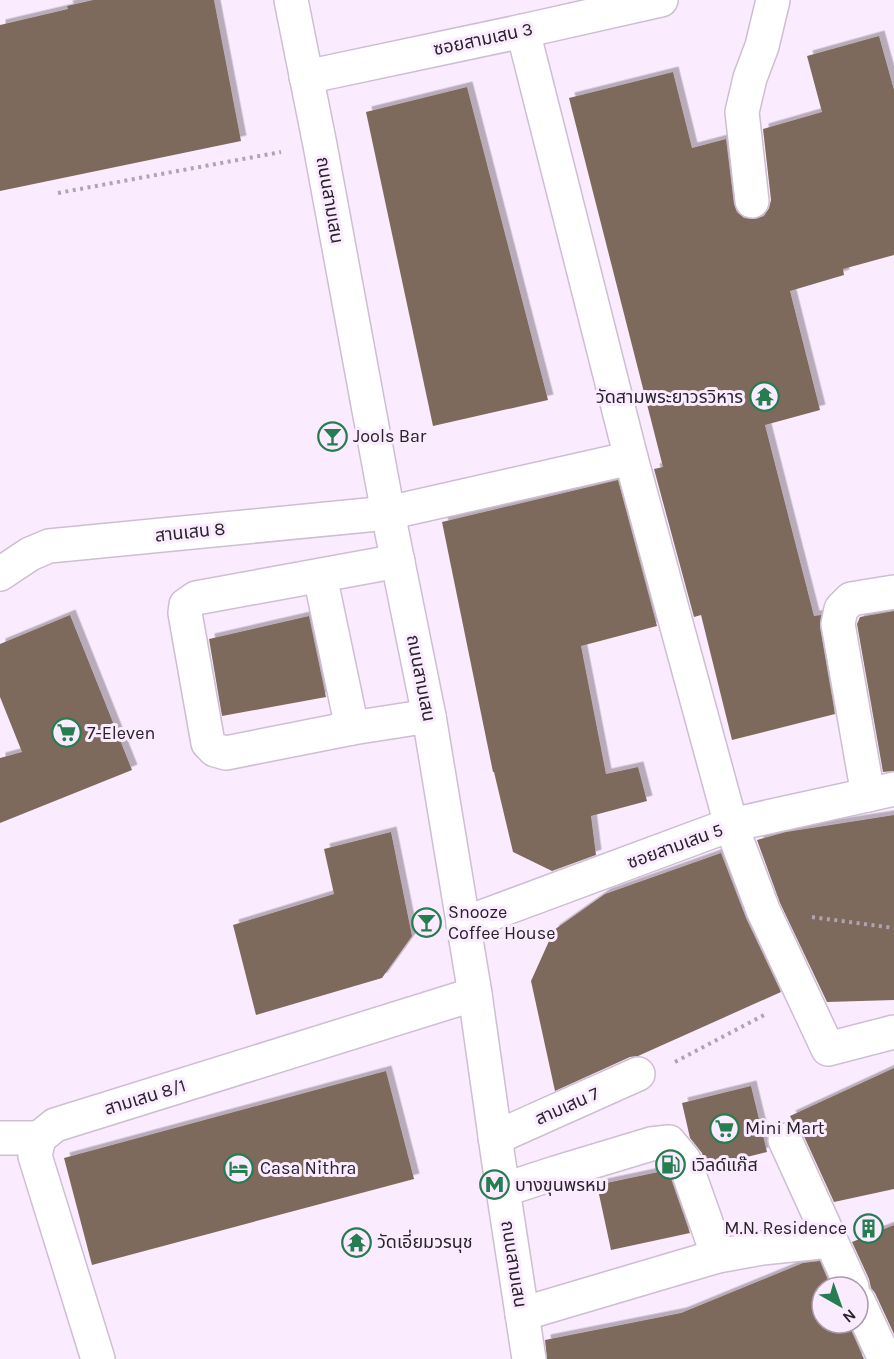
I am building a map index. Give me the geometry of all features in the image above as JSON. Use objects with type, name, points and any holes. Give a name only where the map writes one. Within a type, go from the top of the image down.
[{"type":"street","name":"ถนนสามเสน","points":[[291,0],[388,513],[429,716],[475,994],[529,1359]]},
{"type":"street","name":"ซอยสามเสน 3","points":[[306,77],[661,0]]},
{"type":"street","points":[[752,201],[742,112],[773,0]]},
{"type":"street","points":[[523,31],[632,458],[731,825],[763,910],[828,1049],[894,1032]]},
{"type":"street","name":"สานเสน 8","points":[[0,574],[30,554],[49,546],[388,513],[632,458]]},
{"type":"street","points":[[398,561],[196,598],[186,605],[185,613],[208,743],[215,750],[226,753],[352,728],[429,716]]},
{"type":"street","points":[[320,576],[352,728]]},
{"type":"street","points":[[881,792],[838,624],[841,609],[851,599],[894,592]]},
{"type":"street","name":"ซอยสามเสน 5","points":[[463,924],[731,825],[881,792]]},
{"type":"street","name":"สามเสน 8/1","points":[[39,1138],[55,1125],[475,994]]},
{"type":"street","name":"สามเสน 7","points":[[495,1138],[638,1074]]},
{"type":"street","points":[[0,1138],[39,1138],[35,1156],[98,1359]]},
{"type":"street","points":[[785,1140],[846,1275]]},
{"type":"street","points":[[503,1190],[651,1144],[669,1142],[684,1160],[718,1257]]},
{"type":"street","points":[[522,1314],[718,1257],[762,1248],[830,1241]]},
{"type":"street","points":[[870,1327],[885,1359]]},
{"type":"path","points":[[58,193],[320,145]]},
{"type":"path","points":[[763,910],[894,928]]},
{"type":"path","points":[[672,1064],[774,1009]]},
{"type":"building","points":[[93,0],[214,0],[241,141],[0,191],[0,25],[68,9],[67,6]]},
{"type":"building","points":[[879,36],[894,90],[894,255],[843,269],[844,275],[790,291],[820,410],[765,425],[814,616],[821,615],[820,627],[835,714],[732,740],[701,615],[694,617],[654,469],[663,467],[569,98],[673,72],[692,148],[726,139],[734,204],[737,212],[744,218],[755,219],[764,216],[771,200],[763,129],[822,112],[807,56]]},
{"type":"building","points":[[467,87],[548,400],[433,426],[366,112]]},
{"type":"building","points":[[618,480],[657,626],[581,646],[606,774],[638,767],[647,801],[591,816],[596,855],[552,871],[513,852],[493,772],[442,522]]},
{"type":"building","points":[[894,611],[894,771],[883,772],[857,624],[860,617]]},
{"type":"building","name":"7-Eleven","points":[[70,615],[132,770],[0,823],[0,758],[22,752],[0,697],[0,644]]},
{"type":"building","points":[[309,616],[326,697],[222,716],[209,639]]},
{"type":"building","points":[[894,815],[894,1000],[827,1002],[780,903],[757,840],[786,832]]},
{"type":"building","points":[[391,832],[412,936],[382,978],[256,1015],[233,925],[334,894],[324,849]]},
{"type":"building","points":[[721,853],[746,918],[781,992],[555,1091],[531,981],[554,930],[605,894]]},
{"type":"building","name":"M.N. Residence","points":[[894,1068],[894,1189],[834,1202],[802,1132],[790,1116]]},
{"type":"building","name":"Casa Nithra","points":[[386,1071],[414,1179],[92,1265],[64,1158]]},
{"type":"building","name":"Mini Mart","points":[[751,1086],[767,1152],[706,1167],[702,1153],[690,1138],[682,1103]]},
{"type":"building","points":[[668,1170],[690,1233],[611,1250],[597,1185]]},
{"type":"building","points":[[894,1225],[894,1334],[871,1288],[870,1275],[867,1275],[852,1242]]},
{"type":"building","points":[[820,1261],[826,1275],[810,1275],[810,1335],[853,1335],[864,1359],[547,1359],[545,1340],[681,1313],[803,1263]]},
{"type":"place","name":"วัดสามพระยาวรวิหาร","points":[[764,397]]},
{"type":"place","name":"Jools Bar","points":[[332,436]]},
{"type":"place","name":"7-Eleven","points":[[66,733]]},
{"type":"place","name":"Snooze Coffee House","points":[[427,922]]},
{"type":"place","name":"Mini Mart","points":[[724,1128]]},
{"type":"place","name":"เวิลด์แก๊ส","points":[[670,1165]]},
{"type":"place","name":"Casa Nithra","points":[[239,1168]]},
{"type":"place","name":"บางขุนพรหม","points":[[494,1185]]},
{"type":"place","name":"M.N. Residence","points":[[868,1228]]},
{"type":"place","name":"วัดเอี่ยมวรนุช","points":[[356,1242]]}]
